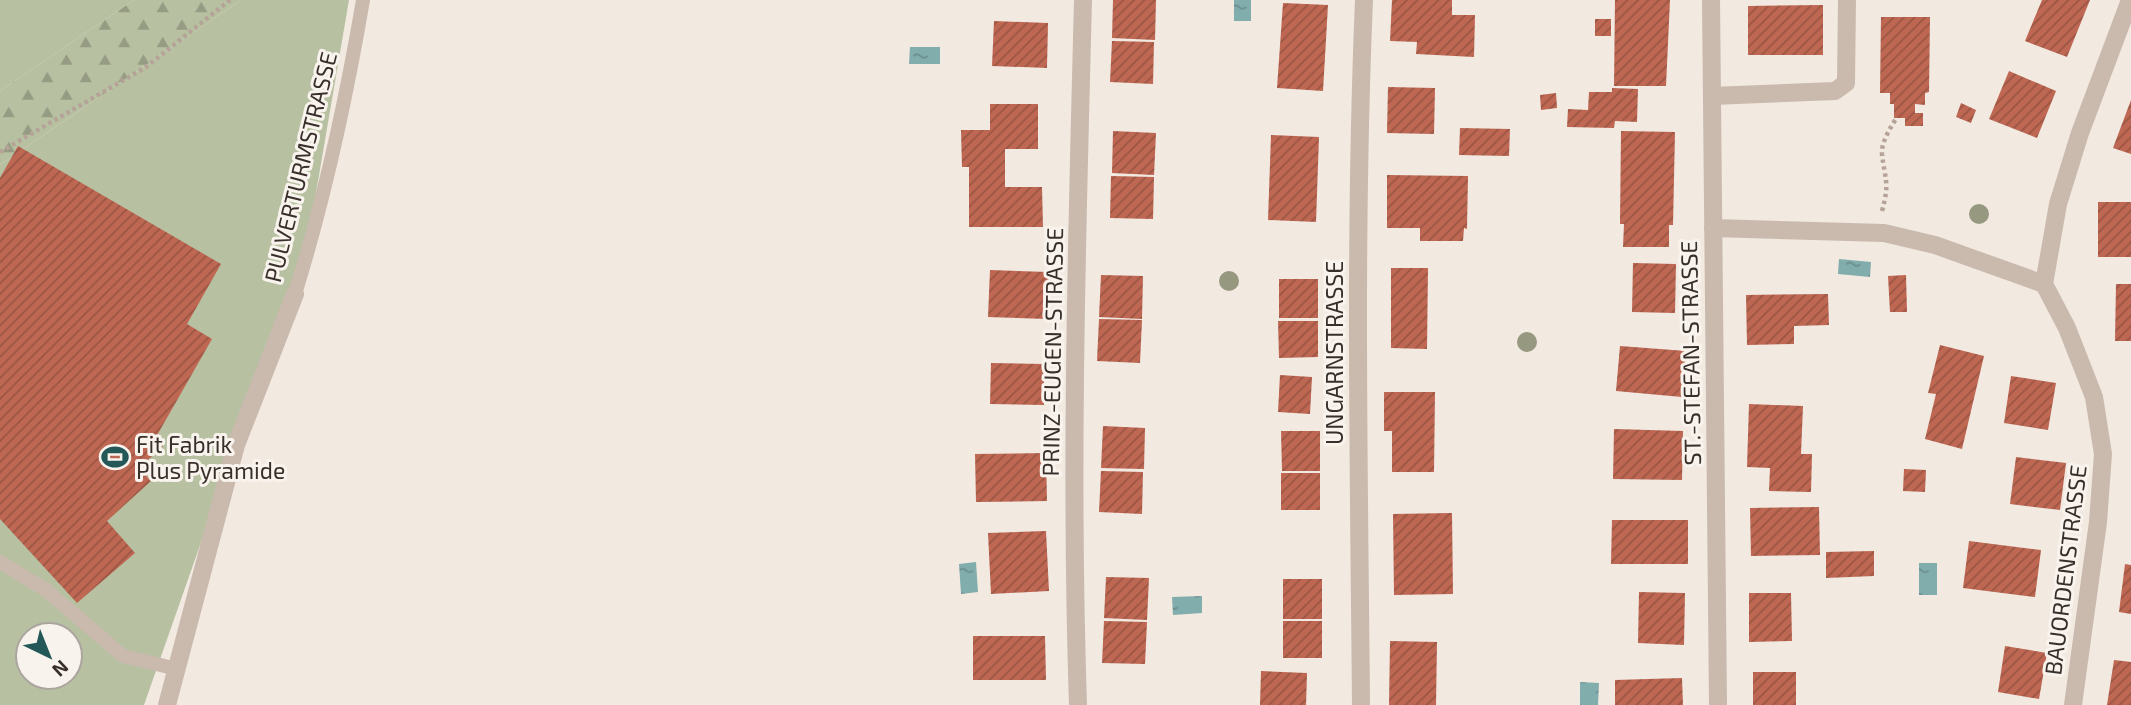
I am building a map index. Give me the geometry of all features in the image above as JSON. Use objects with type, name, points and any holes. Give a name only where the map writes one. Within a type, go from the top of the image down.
[{"type":"street","name":"PRINZ-EUGEN-STRASSE","points":[[1078,705],[1075,319],[1083,0]]},
{"type":"street","name":"UNGARNSTRASSE","points":[[1361,705],[1357,375],[1358,144],[1364,0]]},
{"type":"street","name":"ST.-STEFAN-STRASSE","points":[[1711,0],[1718,705]]},
{"type":"street","points":[[1712,96],[1835,91],[1846,83],[1847,0]]},
{"type":"street","points":[[1713,228],[1881,233],[1935,245],[2044,284],[2058,204],[2080,132],[2130,0]]},
{"type":"street","name":"BAUORDENSTRASSE","points":[[2044,284],[2067,328],[2094,397],[2103,454],[2098,522],[2073,705]]},
{"type":"street","name":"PULVERTURMSTRASSE","points":[[167,705],[236,445],[295,294]]},
{"type":"lane","name":"PULVERTURMSTRASSE","points":[[295,294],[317,224],[345,106],[363,0]]},
{"type":"lane","points":[[0,562],[46,590],[123,656],[177,669]]},
{"type":"path","points":[[0,152],[146,67],[230,0]]},
{"type":"path","points":[[1881,233],[1882,209],[1888,189],[1882,153],[1897,117]]},
{"type":"green space","points":[[0,0],[134,0],[0,91]]},
{"type":"green space","points":[[134,0],[241,0],[0,165],[0,91]]},
{"type":"green space","name":"Fit Fabrik Plus Pyramide","points":[[241,0],[349,0],[312,216],[288,294],[144,705],[0,705],[0,165]]},
{"type":"water","points":[[1234,0],[1251,0],[1251,21],[1234,21]]},
{"type":"water","points":[[910,47],[940,47],[940,64],[909,64]]},
{"type":"water","points":[[1839,259],[1871,262],[1870,277],[1838,274]]},
{"type":"water","points":[[976,562],[978,592],[961,594],[959,564]]},
{"type":"water","points":[[1919,563],[1937,563],[1937,595],[1919,595]]},
{"type":"water","points":[[1202,596],[1202,613],[1173,615],[1172,597]]},
{"type":"water","points":[[1580,682],[1599,683],[1598,705],[1580,705]]},
{"type":"building","points":[[1113,0],[1156,0],[1155,40],[1112,38]]},
{"type":"building","points":[[1392,0],[1452,0],[1452,15],[1475,15],[1474,57],[1416,54],[1417,42],[1390,41]]},
{"type":"building","points":[[1615,0],[1670,0],[1666,86],[1614,86]]},
{"type":"building","points":[[2042,0],[2090,0],[2067,57],[2025,41]]},
{"type":"building","points":[[1283,3],[1328,5],[1323,91],[1277,88]]},
{"type":"building","points":[[1823,5],[1823,55],[1748,55],[1748,6]]},
{"type":"building","points":[[1881,17],[1930,17],[1929,92],[1925,93],[1925,105],[1915,104],[1915,113],[1923,113],[1923,126],[1905,126],[1905,118],[1894,118],[1894,104],[1890,104],[1890,93],[1880,93]]},
{"type":"building","points":[[1595,19],[1611,19],[1611,36],[1595,36]]},
{"type":"building","points":[[994,21],[1048,23],[1047,68],[992,66]]},
{"type":"building","points":[[1112,41],[1154,42],[1153,84],[1110,82]]},
{"type":"building","points":[[2009,71],[2056,91],[2037,138],[1989,119]]},
{"type":"building","points":[[1388,87],[1435,88],[1434,134],[1387,133]]},
{"type":"building","points":[[1612,88],[1638,89],[1637,122],[1615,121],[1614,128],[1567,127],[1568,109],[1588,110],[1589,92],[1612,92]]},
{"type":"building","points":[[1556,93],[1557,108],[1541,110],[1540,95]]},
{"type":"building","points":[[2131,100],[2131,154],[2113,148]]},
{"type":"building","points":[[1961,103],[1976,110],[1971,123],[1956,117]]},
{"type":"building","points":[[990,104],[1038,104],[1038,149],[1005,149],[1005,187],[1042,187],[1043,227],[969,227],[969,167],[962,167],[961,130],[990,130]]},
{"type":"building","points":[[1460,128],[1510,129],[1509,156],[1459,155]]},
{"type":"building","points":[[1113,131],[1156,133],[1154,175],[1112,173]]},
{"type":"building","points":[[1621,131],[1675,132],[1673,225],[1669,225],[1669,247],[1623,247],[1624,224],[1620,224]]},
{"type":"building","points":[[1271,135],[1319,137],[1316,222],[1268,220]]},
{"type":"building","name":"Fit Fabrik Plus Pyramide","points":[[18,146],[221,264],[187,324],[212,339],[156,437],[163,446],[139,468],[151,481],[107,521],[135,553],[77,603],[0,519],[0,178]]},
{"type":"building","points":[[1387,175],[1468,176],[1467,229],[1464,228],[1463,241],[1420,241],[1420,228],[1387,228]]},
{"type":"building","points":[[1111,176],[1154,177],[1153,219],[1110,218]]},
{"type":"building","points":[[2098,202],[2131,202],[2131,257],[2098,257]]},
{"type":"building","points":[[1633,263],[1676,264],[1675,313],[1632,312]]},
{"type":"building","points":[[1391,268],[1428,268],[1427,349],[1391,348]]},
{"type":"building","points":[[990,270],[1049,272],[1047,319],[988,317]]},
{"type":"building","points":[[1101,275],[1143,276],[1142,319],[1099,317]]},
{"type":"building","points":[[1906,275],[1907,312],[1890,312],[1888,276]]},
{"type":"building","points":[[1279,279],[1318,279],[1318,318],[1279,318]]},
{"type":"building","points":[[2116,284],[2131,284],[2131,341],[2115,341]]},
{"type":"building","points":[[1828,294],[1829,325],[1794,326],[1794,344],[1747,345],[1746,295]]},
{"type":"building","points":[[1099,319],[1142,320],[1140,363],[1097,361]]},
{"type":"building","points":[[1278,321],[1318,321],[1318,357],[1279,358]]},
{"type":"building","points":[[1940,345],[1984,356],[1962,449],[1925,439],[1936,394],[1928,393]]},
{"type":"building","points":[[1620,346],[1686,351],[1682,397],[1616,391]]},
{"type":"building","points":[[991,363],[1044,364],[1044,405],[990,404]]},
{"type":"building","points":[[1280,375],[1312,377],[1310,414],[1278,412]]},
{"type":"building","points":[[2011,376],[2056,383],[2048,430],[2004,423]]},
{"type":"building","points":[[1384,392],[1435,392],[1434,472],[1392,472],[1392,431],[1384,431]]},
{"type":"building","points":[[1749,404],[1803,406],[1801,454],[1812,454],[1811,492],[1769,491],[1770,468],[1747,467]]},
{"type":"building","points":[[1103,426],[1145,428],[1144,469],[1101,468]]},
{"type":"building","points":[[1614,429],[1683,431],[1682,480],[1613,479]]},
{"type":"building","points":[[1281,431],[1320,431],[1320,471],[1282,471]]},
{"type":"building","points":[[1046,453],[1047,501],[976,502],[975,454]]},
{"type":"building","points":[[2016,457],[2066,463],[2060,510],[2010,504]]},
{"type":"building","points":[[1904,469],[1926,470],[1925,492],[1903,491]]},
{"type":"building","points":[[1101,471],[1143,472],[1142,514],[1099,512]]},
{"type":"building","points":[[1281,473],[1320,473],[1320,510],[1281,510]]},
{"type":"building","points":[[1819,507],[1820,555],[1751,556],[1750,508]]},
{"type":"building","points":[[1452,513],[1453,594],[1394,595],[1393,514]]},
{"type":"building","points":[[1612,520],[1688,520],[1688,564],[1611,564]]},
{"type":"building","points":[[1046,531],[1049,591],[991,594],[988,533]]},
{"type":"building","points":[[1969,541],[2041,550],[2035,597],[1963,588]]},
{"type":"building","points":[[1874,551],[1874,576],[1826,578],[1826,552]]},
{"type":"building","points":[[2125,564],[2131,565],[2131,614],[2119,612]]},
{"type":"building","points":[[1106,577],[1149,578],[1147,620],[1104,618]]},
{"type":"building","points":[[1283,579],[1322,579],[1322,619],[1283,619]]},
{"type":"building","points":[[1639,592],[1685,593],[1684,645],[1638,643]]},
{"type":"building","points":[[1749,593],[1791,593],[1792,641],[1749,642]]},
{"type":"building","points":[[1104,621],[1147,622],[1145,664],[1102,663]]},
{"type":"building","points":[[1283,621],[1322,621],[1322,658],[1283,658]]},
{"type":"building","points":[[973,636],[1045,636],[1046,680],[973,680]]},
{"type":"building","points":[[1390,641],[1437,642],[1436,705],[1389,705]]},
{"type":"building","points":[[2005,646],[2047,653],[2039,699],[1998,692]]},
{"type":"building","points":[[2114,660],[2131,662],[2131,705],[2107,705]]},
{"type":"building","points":[[1261,671],[1307,673],[1306,705],[1260,705]]},
{"type":"building","points":[[1753,672],[1796,672],[1796,705],[1753,705]]},
{"type":"building","points":[[1682,678],[1683,705],[1615,705],[1615,680]]},
{"type":"place","name":"Fit Fabrik Plus Pyramide","points":[[115,457]]}]
